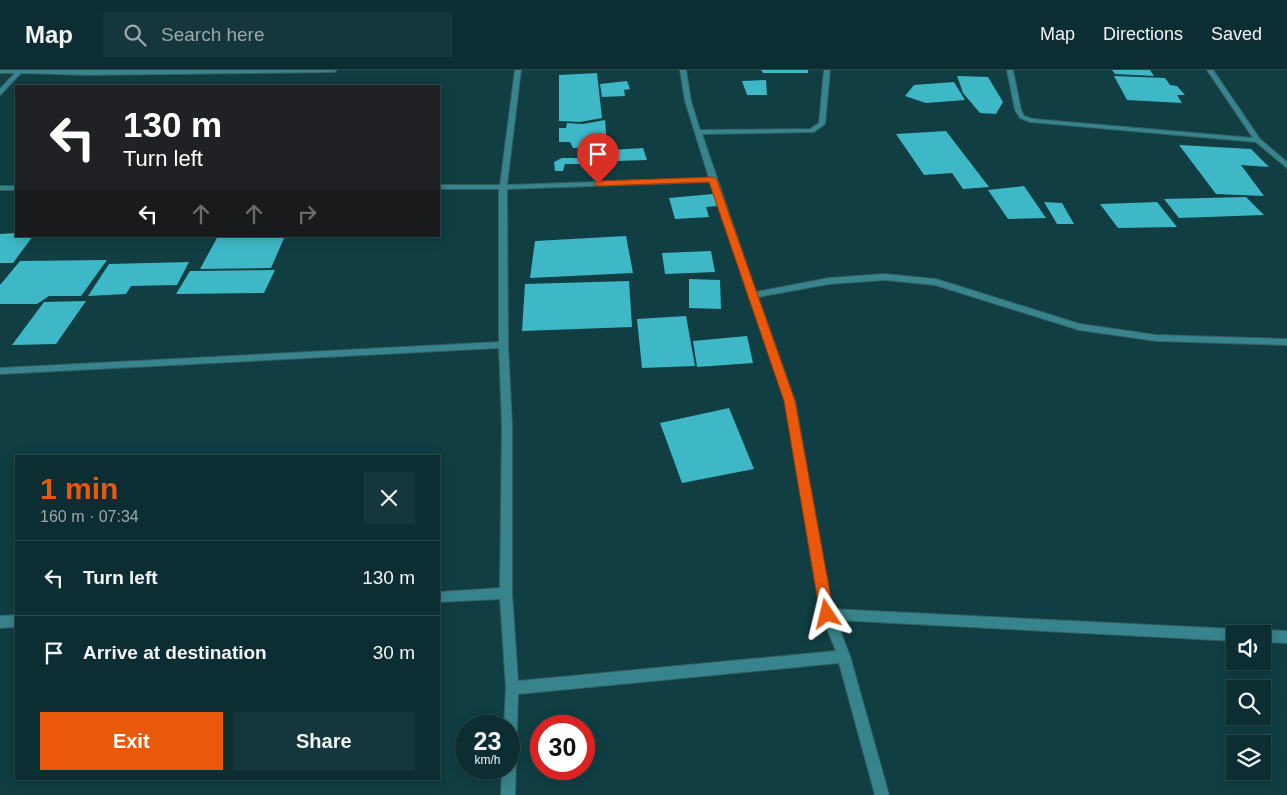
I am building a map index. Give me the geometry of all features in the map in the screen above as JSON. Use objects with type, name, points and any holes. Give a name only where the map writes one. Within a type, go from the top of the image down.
[{"type":"street","points":[[0,71],[87,73],[334,70]]},
{"type":"street","points":[[511,715],[512,688],[506,593],[507,425],[503,345],[503,187],[518,70]]},
{"type":"street","points":[[683,70],[688,101],[713,180],[790,401],[827,614],[844,656],[882,795]]},
{"type":"street","points":[[698,132],[812,131],[822,124],[827,70]]},
{"type":"street","points":[[1010,70],[1018,110],[1022,117],[1032,121],[1258,140]]},
{"type":"street","points":[[1210,70],[1258,140],[1287,166]]},
{"type":"street","points":[[0,93],[21,71]]},
{"type":"street","points":[[440,187],[503,187],[713,180]]},
{"type":"street","points":[[0,188],[15,188]]},
{"type":"street","points":[[754,295],[829,281],[885,277],[936,282],[1080,327],[1156,338],[1287,342]]},
{"type":"street","points":[[0,371],[503,345]]},
{"type":"street","points":[[440,597],[506,593]]},
{"type":"street","points":[[827,614],[1226,635]]},
{"type":"street","points":[[0,622],[15,621]]},
{"type":"street","points":[[1271,636],[1287,637]]},
{"type":"street","points":[[512,688],[844,656]]},
{"type":"street","points":[[508,795],[509,780]]},
{"type":"building","points":[[761,70],[808,70],[808,73],[763,73]]},
{"type":"building","points":[[1112,70],[1150,70],[1154,76],[1115,74]]},
{"type":"building","points":[[597,73],[602,118],[580,122],[559,121],[559,75]]},
{"type":"building","points":[[957,76],[988,77],[1003,102],[996,114],[980,113],[963,93]]},
{"type":"building","points":[[1114,76],[1165,78],[1170,85],[1177,86],[1185,95],[1177,95],[1182,103],[1127,100]]},
{"type":"building","points":[[766,80],[767,95],[747,95],[742,81]]},
{"type":"building","points":[[627,81],[630,89],[624,90],[625,96],[602,97],[600,84]]},
{"type":"building","points":[[954,82],[965,100],[926,103],[905,96],[914,85]]},
{"type":"building","points":[[605,120],[607,146],[573,148],[570,142],[559,142],[559,128],[566,128],[567,123],[583,124]]},
{"type":"building","points":[[946,131],[989,187],[963,189],[952,173],[924,175],[896,134]]},
{"type":"building","points":[[1179,145],[1251,149],[1269,167],[1241,165],[1264,196],[1216,194]]},
{"type":"building","points":[[643,148],[647,160],[616,161],[612,150]]},
{"type":"building","points":[[562,158],[587,158],[586,164],[565,164],[563,171],[555,171],[554,162]]},
{"type":"building","points":[[1024,186],[1046,218],[1008,219],[988,190]]},
{"type":"building","points":[[713,194],[717,206],[706,207],[709,217],[675,219],[669,198]]},
{"type":"building","points":[[1246,197],[1264,215],[1179,218],[1164,199]]},
{"type":"building","points":[[1044,202],[1062,203],[1074,224],[1057,224]]},
{"type":"building","points":[[1157,202],[1177,227],[1118,228],[1100,204]]},
{"type":"building","points":[[15,233],[15,237],[32,237],[13,263],[0,263],[0,234]]},
{"type":"building","points":[[626,236],[633,273],[530,278],[535,241]]},
{"type":"building","points":[[217,237],[285,237],[271,268],[200,269]]},
{"type":"building","points":[[711,251],[715,272],[665,274],[662,253]]},
{"type":"building","points":[[107,260],[81,296],[49,296],[37,304],[0,304],[0,285],[20,261]]},
{"type":"building","points":[[189,262],[177,285],[131,286],[126,294],[88,296],[109,264]]},
{"type":"building","points":[[275,270],[264,293],[176,294],[190,271]]},
{"type":"building","points":[[689,279],[720,280],[721,309],[689,308]]},
{"type":"building","points":[[629,281],[632,327],[522,331],[525,284]]},
{"type":"building","points":[[86,301],[56,344],[12,345],[44,302]]},
{"type":"building","points":[[686,316],[695,366],[642,368],[637,319]]},
{"type":"building","points":[[747,336],[753,363],[697,367],[693,341]]},
{"type":"building","points":[[729,408],[754,469],[682,483],[660,423]]},
{"type":"route","points":[[598,184],[713,180],[790,401],[827,614]]}]
